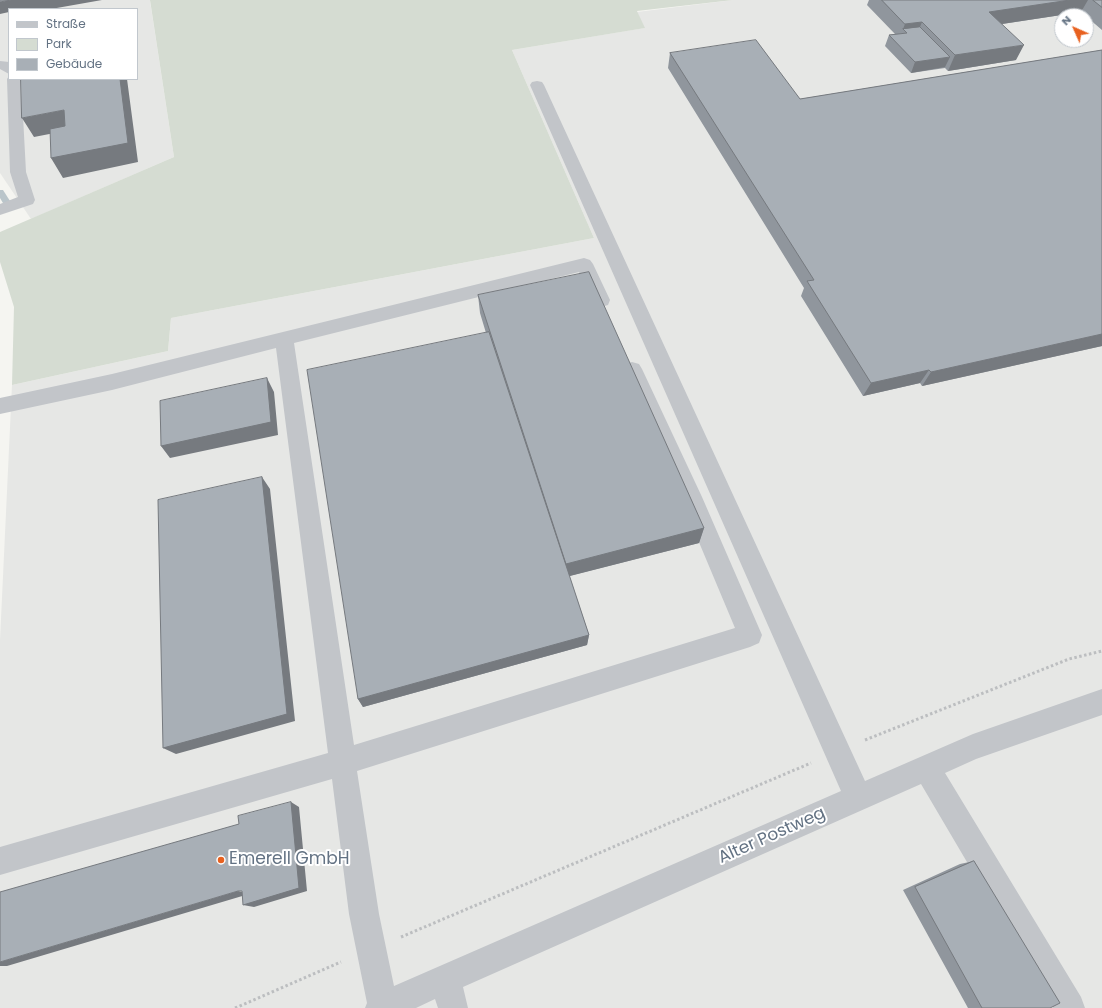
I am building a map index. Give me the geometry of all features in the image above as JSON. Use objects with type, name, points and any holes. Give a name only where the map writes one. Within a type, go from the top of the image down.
[{"type":"street","points":[[0,210],[27,200],[18,172],[14,80]]},
{"type":"street","points":[[537,85],[858,798]]},
{"type":"street","points":[[0,406],[112,382],[584,264],[610,320]]},
{"type":"street","points":[[284,338],[364,914],[372,949],[381,1007]]},
{"type":"street","points":[[0,861],[343,762],[750,635],[691,497],[623,348]]},
{"type":"street","name":"Alter Postweg","points":[[381,1007],[446,980],[973,747],[1102,702]]},
{"type":"street","points":[[926,767],[1070,1008]]},
{"type":"street","points":[[446,980],[453,1008]]},
{"type":"path","points":[[235,1008],[838,751],[1069,659],[1102,651]]},
{"type":"shaded area","points":[[0,0],[157,0],[150,1],[174,157],[31,219],[0,173]]},
{"type":"shaded area","points":[[733,0],[1102,0],[1102,1008],[0,1008],[0,640],[12,385],[168,351],[171,318],[594,238],[512,50],[644,28],[637,12]]},
{"type":"green space","points":[[150,0],[733,0],[637,11],[645,28],[512,50],[594,238],[171,318],[168,351],[12,385],[14,307],[0,262],[0,232],[174,157]]},
{"type":"building","points":[[0,0],[11,0],[0,2]]},
{"type":"building","points":[[882,0],[1070,0],[989,12],[1024,45],[955,55],[922,22],[905,24]]},
{"type":"building","points":[[1093,0],[1102,0],[1102,7]]},
{"type":"building","points":[[920,27],[950,57],[915,62],[889,35],[907,33],[903,29]]},
{"type":"building","points":[[756,40],[800,99],[1102,50],[1102,334],[931,372],[929,370],[871,383],[807,281],[814,280],[670,53]]},
{"type":"building","points":[[21,80],[120,80],[128,143],[51,158],[50,129],[65,126],[64,110],[22,118]]},
{"type":"building","points":[[589,272],[704,528],[566,564],[478,295]]},
{"type":"building","points":[[489,332],[589,635],[358,699],[307,370]]},
{"type":"building","points":[[267,378],[271,422],[161,446],[160,401]]},
{"type":"building","points":[[262,477],[287,714],[163,748],[158,500]]},
{"type":"building","name":"Emerell GmbH","points":[[291,802],[299,888],[243,905],[242,891],[238,891],[0,962],[0,892],[239,824],[238,816]]},
{"type":"building","points":[[974,861],[1060,1003],[1050,1008],[982,1008],[915,887]]},
{"type":"waterway","points":[[0,192],[6,201]]},
{"type":"place","name":"Emerell GmbH","points":[[221,860]]}]
